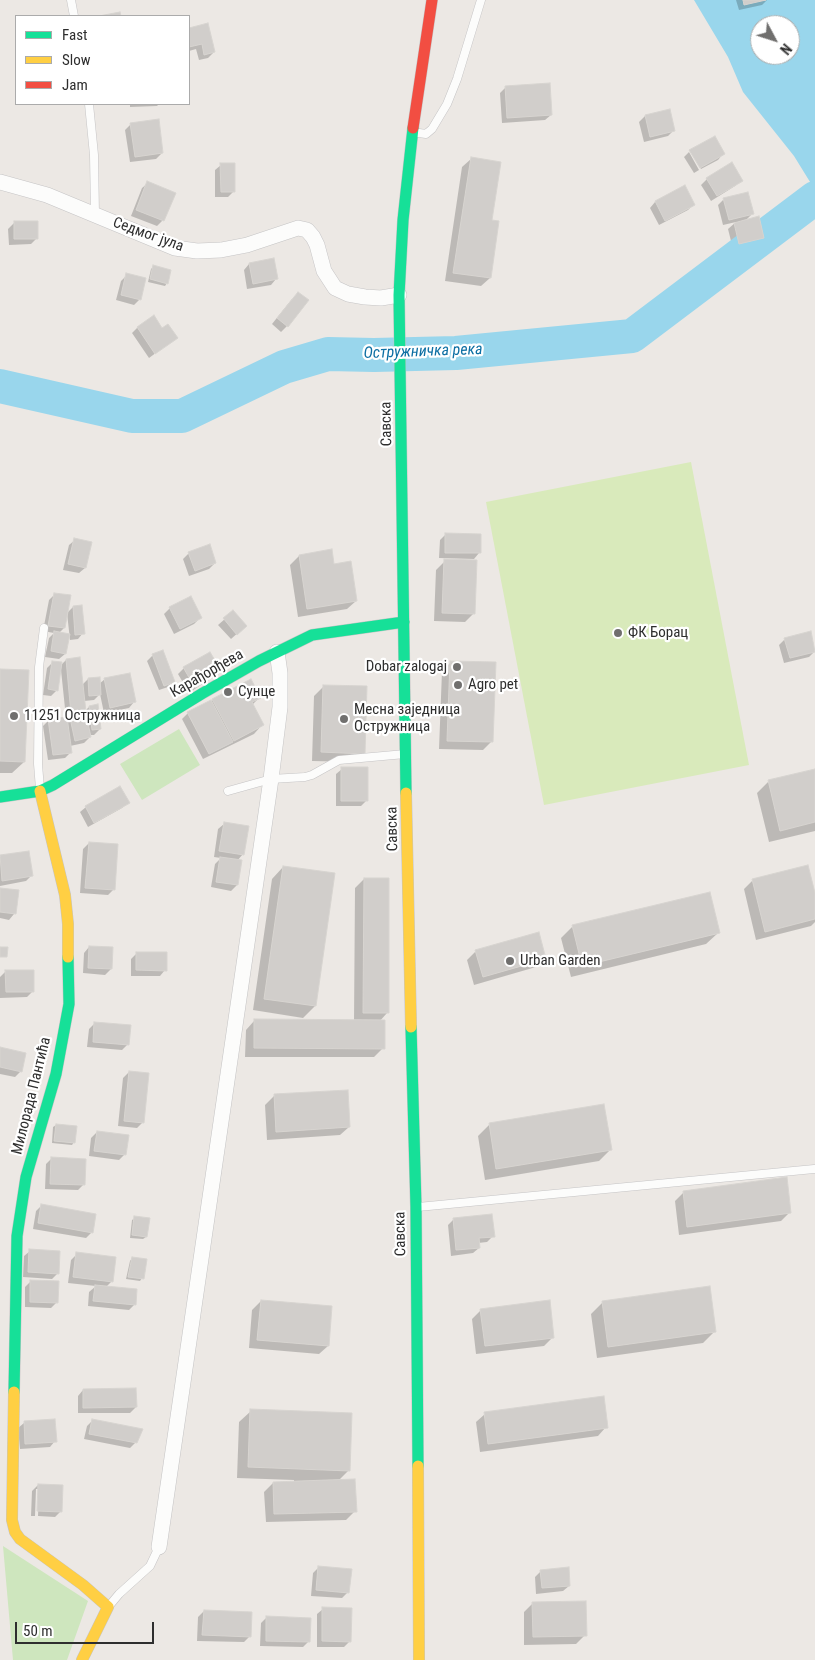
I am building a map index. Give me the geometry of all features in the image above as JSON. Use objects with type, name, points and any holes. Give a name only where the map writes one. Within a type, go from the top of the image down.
[{"type":"street","name":"Савска","points":[[419,1660],[416,1208],[408,896],[399,295],[403,220],[412,132],[432,0]]},
{"type":"street","name":"Седмог јула","points":[[0,182],[47,195],[176,248],[197,251],[222,250],[247,245],[298,228],[307,230],[318,246],[324,271],[335,288],[348,294],[365,297],[381,298],[399,295]]},
{"type":"street","name":"Карађорђева","points":[[0,797],[40,791],[81,769],[203,693],[312,634],[404,622]]},
{"type":"street","points":[[159,1547],[280,707],[280,673],[277,652]]},
{"type":"street","name":"Милорада Пантића","points":[[40,791],[65,895],[68,924],[69,1004],[56,1074],[26,1177],[18,1228],[9,1520],[20,1539],[83,1585],[108,1608]]},
{"type":"street","points":[[82,1660],[108,1608]]},
{"type":"lane","points":[[71,0],[74,15]]},
{"type":"lane","points":[[412,132],[426,134],[432,129],[447,104],[457,79],[481,0]]},
{"type":"lane","name":"Седмог јула","points":[[89,105],[94,155],[95,215]]},
{"type":"lane","points":[[40,791],[38,764],[39,667],[44,628]]},
{"type":"lane","points":[[228,791],[270,779],[305,778],[312,776],[339,760],[407,754]]},
{"type":"lane","points":[[416,1208],[814,1170]]},
{"type":"lane","points":[[108,1608],[119,1594],[150,1566],[159,1547]]},
{"type":"green space","name":"ФК Борац","points":[[691,462],[749,765],[544,805],[486,502]]},
{"type":"green space","points":[[179,729],[200,765],[142,800],[120,764]]},
{"type":"green space","points":[[3,1546],[88,1601],[67,1660],[13,1660]]},
{"type":"water","points":[[694,0],[815,0],[815,190],[794,156],[743,92],[728,57]]},
{"type":"building","points":[[743,0],[766,0],[744,5]]},
{"type":"building","points":[[120,12],[121,15],[104,15]]},
{"type":"building","points":[[208,23],[215,52],[204,55],[202,44],[190,47],[190,28]]},
{"type":"building","points":[[550,83],[552,115],[507,118],[505,86]]},
{"type":"building","points":[[670,109],[675,131],[650,137],[645,115]]},
{"type":"building","points":[[159,119],[163,153],[135,157],[130,123]]},
{"type":"building","points":[[715,136],[725,154],[700,168],[689,150]]},
{"type":"building","points":[[471,157],[501,162],[492,220],[499,221],[491,278],[453,273]]},
{"type":"building","points":[[732,162],[743,181],[717,196],[706,178]]},
{"type":"building","points":[[220,163],[235,163],[235,192],[221,192]]},
{"type":"building","points":[[147,181],[176,193],[164,221],[136,210]]},
{"type":"building","points":[[685,185],[695,205],[665,221],[655,201]]},
{"type":"building","points":[[748,192],[754,214],[729,220],[723,198]]},
{"type":"building","points":[[759,216],[764,238],[739,244],[734,223]]},
{"type":"building","points":[[14,221],[38,221],[38,239],[14,239]]},
{"type":"building","points":[[274,258],[278,279],[253,284],[249,263]]},
{"type":"building","points":[[153,265],[171,270],[168,284],[150,279]]},
{"type":"building","points":[[126,273],[146,278],[141,300],[121,295]]},
{"type":"building","points":[[298,292],[309,300],[288,327],[277,318]]},
{"type":"building","points":[[154,315],[162,328],[168,324],[178,338],[155,354],[137,327]]},
{"type":"building","points":[[445,533],[481,534],[481,553],[445,553]]},
{"type":"building","points":[[74,538],[92,542],[86,568],[68,564]]},
{"type":"building","points":[[210,544],[216,563],[195,571],[188,552]]},
{"type":"building","points":[[332,549],[334,564],[351,561],[357,601],[307,609],[299,555]]},
{"type":"building","points":[[444,559],[477,560],[475,614],[442,613]]},
{"type":"building","points":[[54,593],[71,595],[65,628],[48,626]]},
{"type":"building","points":[[191,596],[202,618],[180,629],[169,607]]},
{"type":"building","points":[[82,605],[85,634],[75,635],[73,606]]},
{"type":"building","points":[[233,610],[247,626],[237,635],[223,618]]},
{"type":"building","points":[[54,631],[70,634],[66,654],[51,651]]},
{"type":"building","points":[[811,631],[815,652],[790,658],[784,638]]},
{"type":"building","points":[[163,650],[175,682],[164,686],[152,654]]},
{"type":"building","points":[[210,652],[222,672],[195,688],[183,667]]},
{"type":"building","points":[[80,657],[86,712],[71,714],[66,659]]},
{"type":"building","points":[[52,661],[62,662],[58,691],[48,689]]},
{"type":"building","points":[[450,661],[496,662],[493,742],[447,741]]},
{"type":"building","name":"11251 Остружница","points":[[0,669],[29,670],[25,762],[0,761]]},
{"type":"building","points":[[130,673],[136,702],[110,708],[104,678]]},
{"type":"building","points":[[100,677],[101,695],[89,696],[88,678]]},
{"type":"building","points":[[251,679],[261,698],[252,702],[264,725],[234,741],[212,699]]},
{"type":"building","name":"Месна заједница Остружница","points":[[323,685],[367,686],[365,754],[321,752]]},
{"type":"building","points":[[211,700],[233,742],[209,754],[187,712]]},
{"type":"building","points":[[98,704],[101,729],[92,730],[89,706]]},
{"type":"building","points":[[86,715],[91,737],[75,741],[70,718]]},
{"type":"building","points":[[67,717],[72,753],[53,755],[48,719]]},
{"type":"building","points":[[341,767],[368,767],[368,801],[341,801]]},
{"type":"building","points":[[815,769],[815,822],[780,831],[768,780]]},
{"type":"building","points":[[120,786],[130,803],[94,823],[85,806]]},
{"type":"building","points":[[224,822],[249,826],[244,855],[219,851]]},
{"type":"building","points":[[89,842],[118,844],[115,890],[85,888]]},
{"type":"building","points":[[29,851],[33,876],[2,881],[0,855]]},
{"type":"building","points":[[220,857],[242,860],[238,885],[216,882]]},
{"type":"building","points":[[808,865],[815,893],[815,919],[765,932],[752,879]]},
{"type":"building","points":[[283,866],[335,873],[316,1006],[264,999]]},
{"type":"building","points":[[364,878],[389,878],[389,1013],[363,1013]]},
{"type":"building","points":[[0,888],[19,890],[16,914],[0,912]]},
{"type":"building","points":[[710,892],[720,933],[582,966],[572,925]]},
{"type":"building","points":[[539,932],[546,959],[483,977],[475,950]]},
{"type":"building","points":[[89,946],[113,947],[112,969],[88,968]]},
{"type":"building","points":[[0,947],[8,947],[7,957],[0,957]]},
{"type":"building","points":[[136,952],[167,952],[167,971],[136,970]]},
{"type":"building","points":[[5,970],[34,970],[34,992],[6,992]]},
{"type":"building","points":[[254,1019],[385,1020],[385,1049],[254,1048]]},
{"type":"building","points":[[94,1022],[131,1025],[129,1045],[93,1042]]},
{"type":"building","points":[[0,1047],[26,1053],[22,1072],[0,1067]]},
{"type":"building","points":[[129,1071],[149,1073],[144,1123],[124,1121]]},
{"type":"building","points":[[348,1090],[350,1127],[276,1132],[274,1094]]},
{"type":"building","points":[[604,1104],[612,1150],[496,1169],[489,1123]]},
{"type":"building","points":[[56,1124],[77,1126],[75,1143],[54,1141]]},
{"type":"building","points":[[97,1131],[129,1135],[126,1155],[94,1151]]},
{"type":"building","points":[[51,1157],[86,1159],[85,1185],[50,1184]]},
{"type":"building","points":[[787,1177],[791,1213],[687,1227],[683,1191]]},
{"type":"building","points":[[41,1204],[96,1214],[93,1233],[38,1223]]},
{"type":"building","points":[[492,1214],[495,1237],[479,1238],[480,1248],[456,1250],[453,1218]]},
{"type":"building","points":[[134,1216],[150,1218],[147,1237],[132,1235]]},
{"type":"building","points":[[29,1249],[60,1251],[59,1274],[28,1272]]},
{"type":"building","points":[[76,1252],[116,1257],[113,1282],[73,1277]]},
{"type":"building","points":[[132,1257],[147,1259],[144,1279],[128,1277]]},
{"type":"building","points":[[30,1280],[59,1281],[58,1303],[30,1302]]},
{"type":"building","points":[[95,1285],[137,1289],[136,1305],[93,1301]]},
{"type":"building","points":[[710,1286],[716,1332],[608,1347],[602,1301]]},
{"type":"building","points":[[261,1300],[332,1306],[329,1346],[257,1340]]},
{"type":"building","points":[[550,1300],[554,1338],[485,1346],[480,1309]]},
{"type":"building","points":[[136,1388],[137,1407],[83,1408],[83,1389]]},
{"type":"building","points":[[604,1396],[608,1428],[488,1444],[484,1412]]},
{"type":"building","points":[[250,1409],[352,1413],[350,1471],[248,1467]]},
{"type":"building","points":[[55,1419],[57,1442],[25,1444],[24,1421]]},
{"type":"building","points":[[92,1419],[143,1429],[137,1443],[89,1434]]},
{"type":"building","points":[[355,1479],[357,1512],[274,1514],[273,1482]]},
{"type":"building","points":[[38,1484],[63,1485],[62,1512],[37,1511]]},
{"type":"building","points":[[318,1566],[352,1569],[349,1593],[316,1590]]},
{"type":"building","points":[[569,1567],[570,1586],[542,1588],[540,1570]]},
{"type":"building","points":[[586,1601],[587,1636],[533,1637],[532,1602]]},
{"type":"building","points":[[322,1607],[352,1608],[351,1642],[322,1641]]},
{"type":"building","points":[[204,1610],[252,1612],[251,1637],[202,1635]]},
{"type":"building","points":[[266,1616],[311,1618],[310,1642],[266,1641]]},
{"type":"waterway","name":"Остружничка река","points":[[0,386],[132,416],[182,416],[284,367],[328,354],[456,353],[632,336],[815,198]]},
{"type":"traffic: fast","points":[[406,793],[399,295],[403,220],[413,128]]},
{"type":"traffic: fast","points":[[0,797],[40,791],[53,785],[203,693],[259,661],[312,635],[404,622]]},
{"type":"traffic: fast","points":[[14,1392],[17,1236],[26,1177],[56,1074],[69,1004],[68,957]]},
{"type":"traffic: fast","points":[[411,1027],[416,1207],[418,1466]]},
{"type":"traffic: slow","points":[[40,791],[65,895],[68,924],[68,957]]},
{"type":"traffic: slow","points":[[406,793],[411,1027]]},
{"type":"traffic: slow","points":[[14,1392],[12,1520],[15,1532],[20,1539],[83,1585],[108,1607],[82,1660]]},
{"type":"traffic: slow","points":[[418,1466],[419,1660]]},
{"type":"traffic: jam","points":[[413,128],[432,0]]},
{"type":"place","name":"ФК Борац","points":[[618,633]]},
{"type":"place","name":"Dobar zalogaj","points":[[457,667]]},
{"type":"place","name":"Agro pet","points":[[458,685]]},
{"type":"place","name":"Сунце","points":[[228,692]]},
{"type":"place","name":"11251 Остружница","points":[[14,716]]},
{"type":"place","name":"Месна заједница Остружница","points":[[344,719]]},
{"type":"place","name":"Urban Garden","points":[[510,961]]}]
